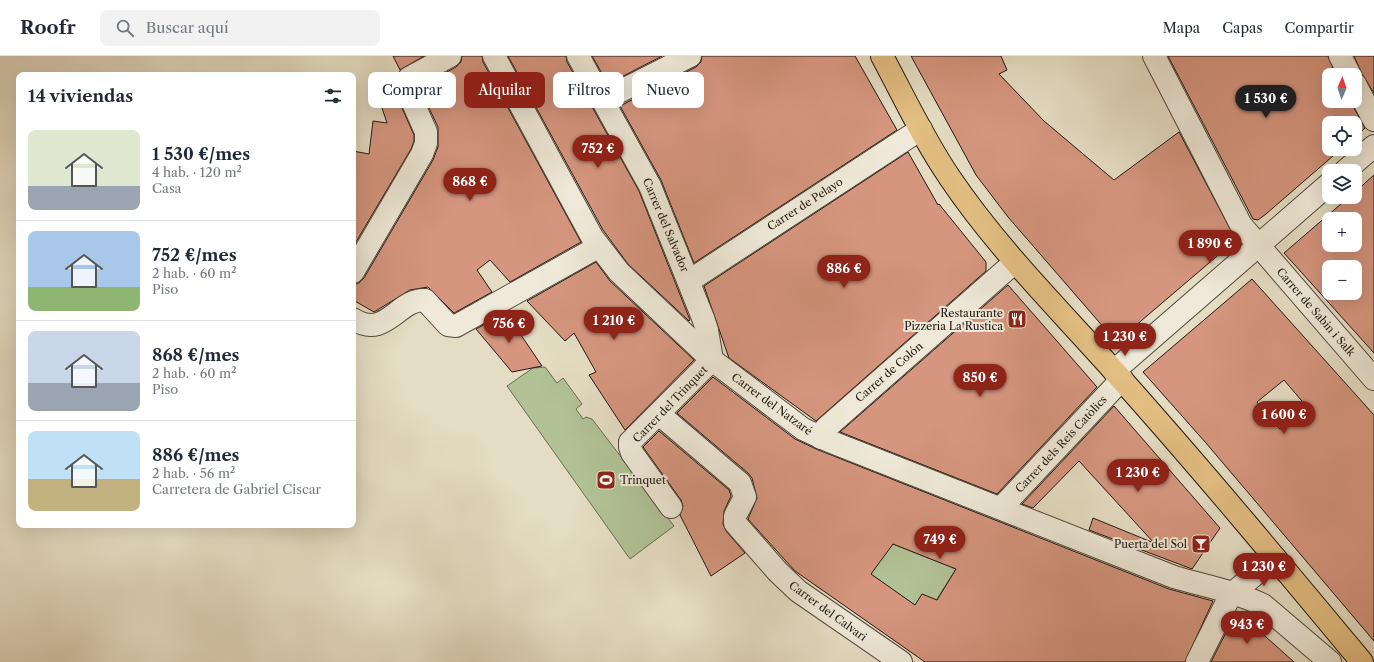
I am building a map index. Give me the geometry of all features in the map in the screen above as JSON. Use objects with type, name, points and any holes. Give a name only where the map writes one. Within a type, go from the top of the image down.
[{"type":"main road","points":[[882,56],[950,179],[1015,262],[1118,375],[1362,662]]},
{"type":"street","points":[[356,267],[422,154],[426,143],[426,132],[406,87],[407,82],[409,78],[450,56]]},
{"type":"street","name":"Carrer del Natzaré","points":[[494,56],[598,247],[619,272],[712,360],[803,429],[821,438],[1174,577],[1234,592],[1262,605],[1330,662]]},
{"type":"street","name":"Carrer del Salvador","points":[[578,56],[587,72]]},
{"type":"street","points":[[624,89],[690,56]]},
{"type":"street","name":"Carrer de Sabin i Salk","points":[[1154,56],[1241,225],[1374,379]]},
{"type":"street","points":[[1340,56],[1346,68]]},
{"type":"street","points":[[1362,97],[1374,120]]},
{"type":"street","name":"Carrer del Salvador","points":[[608,108],[642,169],[689,281],[707,330],[712,360]]},
{"type":"street","name":"Carrer de Pelayo","points":[[689,281],[921,129]]},
{"type":"street","points":[[1353,164],[1374,146]]},
{"type":"street","name":"Carrer dels Reis Catòlics","points":[[1001,508],[1118,375],[1258,245],[1322,190]]},
{"type":"street","points":[[356,321],[361,324],[370,326],[379,324],[420,300],[428,302],[448,326],[456,326],[598,247]]},
{"type":"street","name":"Carrer de Colón","points":[[821,438],[826,428],[1015,262]]},
{"type":"street","name":"Carrer del Trinquet","points":[[671,507],[630,447],[633,438],[712,360]]},
{"type":"street","name":"Carrer del Calvari","points":[[659,414],[740,483],[745,497],[735,516],[735,523],[787,581],[826,611],[901,662]]},
{"type":"street","points":[[1198,662],[1234,592],[1275,558]]},
{"type":"green space","name":"Trinquet","points":[[545,367],[557,383],[563,378],[582,404],[576,409],[583,419],[586,417],[592,419],[674,526],[630,559],[507,386],[533,368]]},
{"type":"green space","points":[[855,529],[956,569],[935,602],[921,611],[870,575],[878,564],[838,568],[822,590],[802,575]]},
{"type":"building","points":[[393,56],[424,56],[400,70]]},
{"type":"building","points":[[462,56],[482,56],[483,62],[488,72],[464,72],[464,108],[508,108],[581,242],[510,282],[490,260],[477,270],[492,292],[454,313],[428,287],[410,290],[374,312],[356,302],[356,284],[359,283],[364,278],[433,160],[438,147],[438,127],[429,108],[456,108],[456,72],[447,72],[456,67],[461,62]]},
{"type":"building","points":[[508,56],[566,56],[567,62],[573,72],[553,72],[553,108],[593,108],[639,191],[690,320],[689,321],[628,264],[603,230],[536,108],[545,108],[545,72],[517,72]]},
{"type":"building","points":[[592,56],[662,56],[624,76],[624,72],[601,72]]},
{"type":"building","points":[[702,56],[855,56],[897,130],[694,263],[661,180],[621,108],[624,108],[624,104],[632,100],[632,108],[704,108],[704,72],[686,72],[696,67],[701,62]]},
{"type":"building","points":[[911,56],[1001,56],[1007,70],[999,74],[1044,121],[1114,180],[1179,132],[1236,240],[1121,338],[1112,337],[1008,217],[976,175]]},
{"type":"building","points":[[1168,56],[1328,56],[1333,68],[1322,68],[1322,108],[1354,108],[1358,116],[1322,116],[1322,156],[1333,156],[1266,214],[1258,220],[1253,219]]},
{"type":"building","points":[[1354,56],[1374,56],[1374,93],[1362,74],[1362,68],[1359,68]]},
{"type":"building","points":[[382,108],[402,108],[414,135],[414,141],[411,149],[356,242],[356,152],[369,154],[373,121],[387,123]]},
{"type":"building","points":[[1362,123],[1365,128],[1362,131]]},
{"type":"building","points":[[908,152],[938,205],[939,204],[986,262],[986,271],[816,421],[729,358],[704,286]]},
{"type":"building","points":[[1374,175],[1374,353],[1326,300],[1362,300],[1362,260],[1322,260],[1322,295],[1284,253],[1322,220],[1322,252],[1362,252],[1362,212],[1332,212],[1341,204],[1362,204],[1362,186]]},
{"type":"building","points":[[596,262],[610,281],[694,360],[625,430],[589,375],[596,372],[574,333],[565,341],[527,301]]},
{"type":"building","points":[[1252,279],[1374,415],[1374,641],[1206,443],[1143,372]],"holes":[[[1284,380],[1307,407],[1280,429],[1257,402]]]},
{"type":"building","points":[[1008,285],[1097,387],[997,494],[840,432]]},
{"type":"building","points":[[506,313],[542,366],[512,372],[476,329]]},
{"type":"building","points":[[713,377],[795,439],[816,449],[1169,589],[1213,601],[1185,662],[925,662],[795,571],[748,519],[757,498],[752,478],[677,413]],"holes":[[[893,544],[956,569],[937,600],[922,594],[915,605],[871,574]]]},
{"type":"building","points":[[1114,406],[1220,528],[1192,569],[1089,530],[1093,518],[1154,543],[1079,461],[1033,508],[1022,504]]},
{"type":"building","points":[[659,431],[729,490],[731,496],[724,511],[723,524],[726,531],[745,553],[711,576],[680,515],[683,506],[681,500],[643,447]]},
{"type":"building","points":[[1237,611],[1266,637],[1294,662],[1211,662]]},
{"type":"place","name":"Restaurante Pizzeria La Rustica","points":[[1017,319]]},
{"type":"place","name":"Trinquet","points":[[606,480]]},
{"type":"place","name":"Puerta del Sol","points":[[1201,544]]}]
